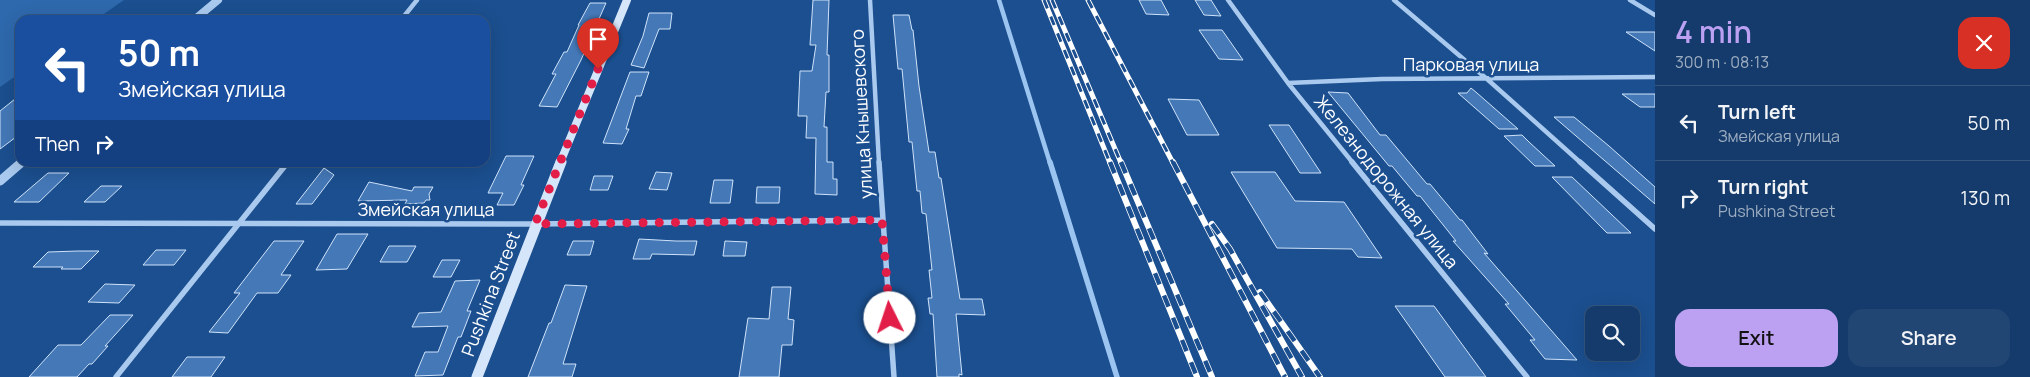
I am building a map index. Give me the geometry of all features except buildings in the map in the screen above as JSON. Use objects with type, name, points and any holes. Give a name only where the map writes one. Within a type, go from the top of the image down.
[{"type":"main road","name":"Pushkina Street","points":[[477,377],[535,224],[626,0]]},
{"type":"street","points":[[200,15],[218,0]]},
{"type":"street","points":[[405,15],[417,0]]},
{"type":"street","name":"улица Кнышевского","points":[[870,0],[882,220],[894,377]]},
{"type":"street","name":"Железнодорожная улица","points":[[1228,0],[1288,83],[1527,377]]},
{"type":"street","points":[[1394,0],[1487,79],[1655,229]]},
{"type":"street","points":[[1630,0],[1655,15]]},
{"type":"street","name":"Парковая улица","points":[[1288,83],[1382,78],[1655,77]]},
{"type":"street","points":[[0,181],[16,167]]},
{"type":"street","points":[[116,377],[284,167]]},
{"type":"street","name":"Змейская улица","points":[[0,223],[535,224],[882,220]]},
{"type":"shaded area","points":[[0,0],[124,0],[102,15],[15,15],[15,76],[0,87]]},
{"type":"waterway","points":[[999,0],[1050,163]]},
{"type":"waterway","points":[[1050,162],[1117,377]]},
{"type":"railway","points":[[1044,0],[1110,163]]},
{"type":"railway","points":[[1052,0],[1121,163]]},
{"type":"railway","points":[[1088,0],[1173,163]]},
{"type":"railway","points":[[1110,162],[1197,377]]},
{"type":"railway","points":[[1121,162],[1212,377]]},
{"type":"railway","points":[[1173,162],[1285,377]]},
{"type":"railway","points":[[1212,224],[1230,249],[1302,377]]},
{"type":"railway","points":[[1260,292],[1320,377]]},
{"type":"route","points":[[598,69],[535,224],[882,220],[890,318]]}]
